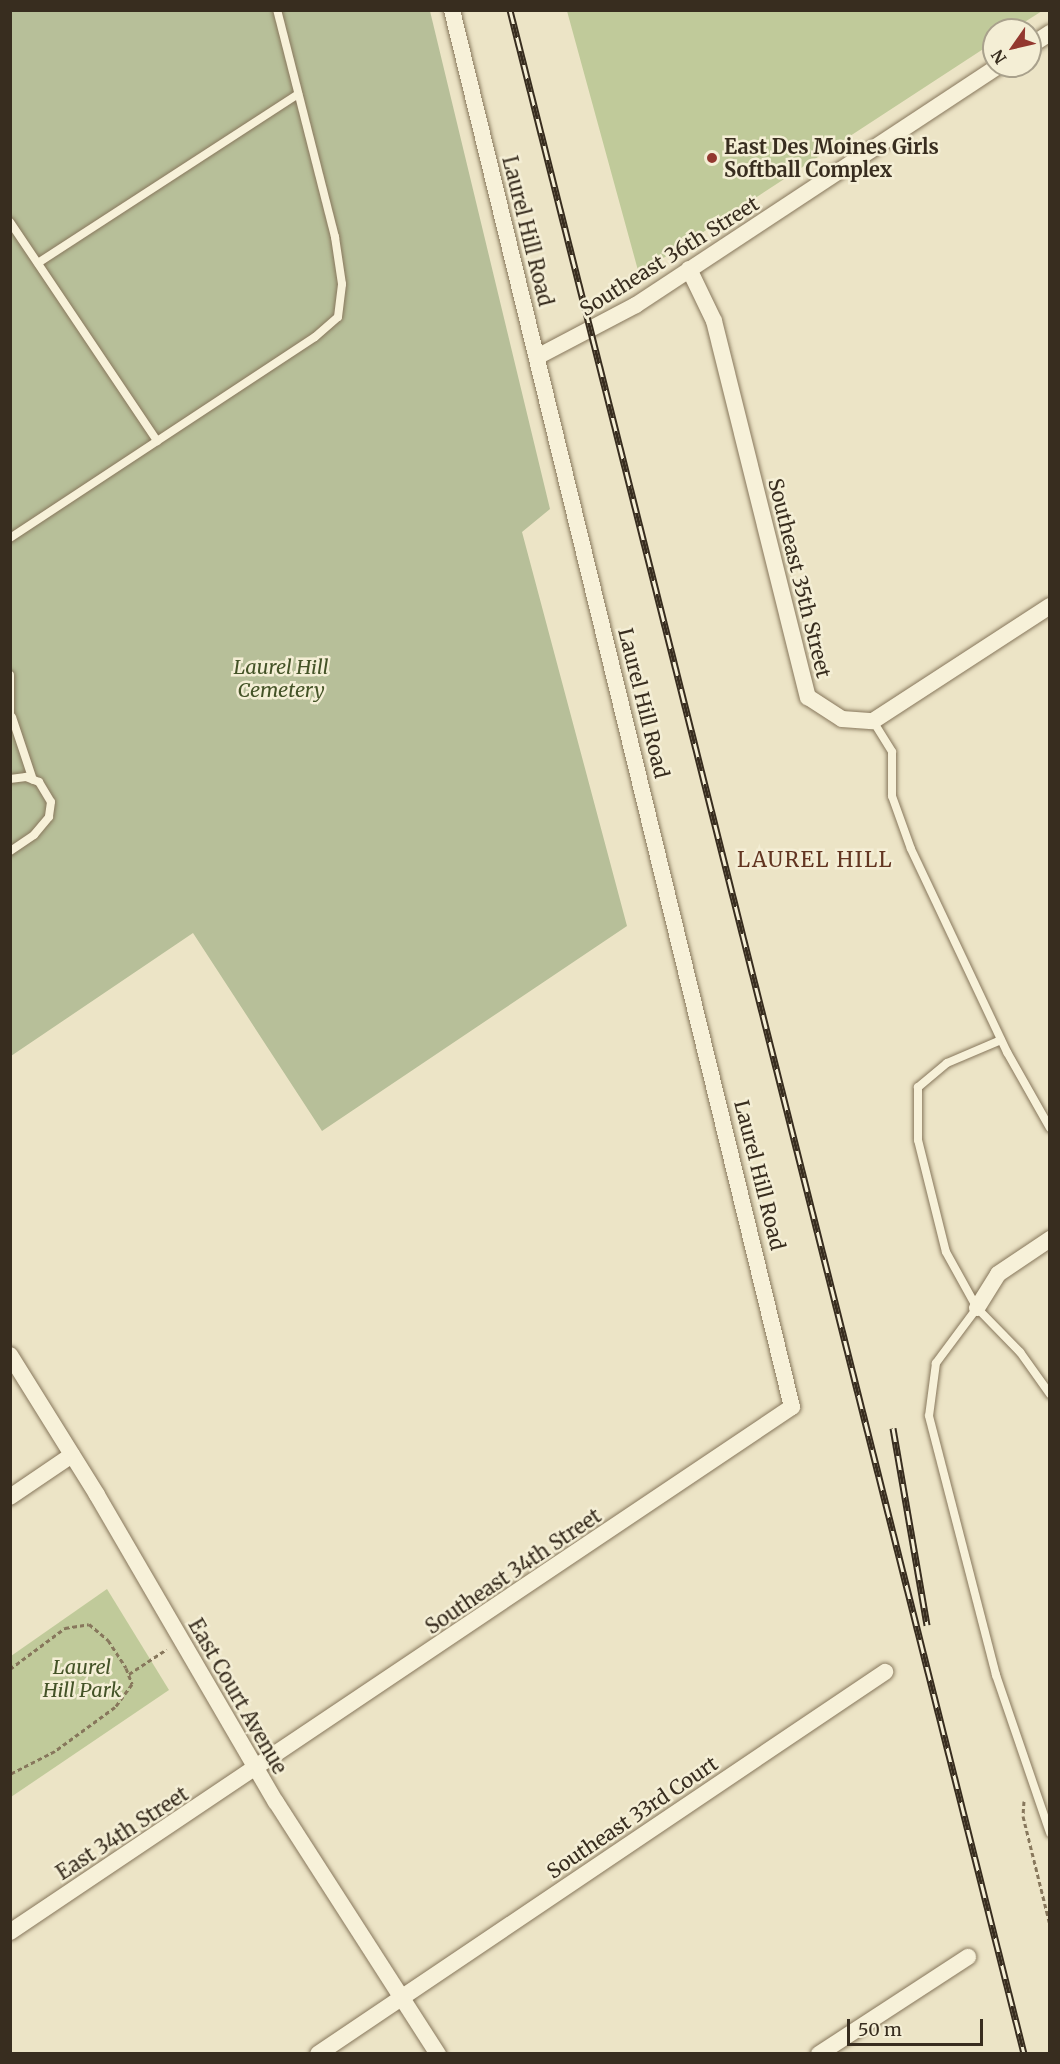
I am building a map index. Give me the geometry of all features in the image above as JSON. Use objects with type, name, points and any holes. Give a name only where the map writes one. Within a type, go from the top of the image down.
[{"type":"street","name":"Laurel Hill Road","points":[[452,10],[792,1407]]},
{"type":"street","name":"Southeast 36th Street","points":[[537,357],[601,327],[982,77]]},
{"type":"street","name":"Southeast 35th Street","points":[[689,269],[714,321],[808,697],[842,719],[873,721]]},
{"type":"street","points":[[873,721],[1050,606]]},
{"type":"street","points":[[977,1308],[998,1274],[1050,1239]]},
{"type":"street","name":"East Court Avenue","points":[[10,1355],[72,1455],[256,1769],[438,2054]]},
{"type":"street","name":"Southeast 34th Street","points":[[256,1769],[792,1407]]},
{"type":"street","points":[[10,1497],[72,1455]]},
{"type":"street","name":"Southeast 33rd Court","points":[[318,2054],[885,1672]]},
{"type":"street","name":"East 34th Street","points":[[10,1932],[256,1769]]},
{"type":"street","points":[[819,2054],[968,1957]]},
{"type":"lane","points":[[10,538],[315,337],[338,317],[342,284],[335,237],[277,10]]},
{"type":"lane","points":[[38,263],[298,94]]},
{"type":"lane","points":[[10,222],[157,441]]},
{"type":"lane","points":[[10,675],[11,718],[33,780],[47,790],[51,802],[49,817],[34,835],[10,851]]},
{"type":"lane","points":[[873,721],[892,752],[892,796],[911,849],[1002,1041],[1050,1128]]},
{"type":"lane","points":[[10,780],[33,780]]},
{"type":"lane","points":[[1002,1041],[947,1063],[918,1087],[918,1140],[946,1252],[977,1308],[1020,1352],[1050,1394]]},
{"type":"lane","points":[[977,1308],[936,1363],[929,1416],[996,1676],[1050,1833]]},
{"type":"path","points":[[10,1669],[65,1628],[88,1624],[108,1640],[129,1674],[132,1684],[115,1707],[55,1750],[10,1774]]},
{"type":"path","points":[[129,1674],[154,1655],[182,1642]]},
{"type":"path","points":[[1029,1770],[1023,1816],[1050,1925]]},
{"type":"green space","name":"East Des Moines Girls Softball Complex","points":[[567,10],[1042,11],[1031,18],[982,18],[982,50],[639,274]]},
{"type":"green space","name":"Laurel Hill Cemetery","points":[[11,11],[430,11],[550,509],[522,532],[627,926],[322,1131],[193,933],[11,1056]]},
{"type":"green space","name":"Laurel Hill Park","points":[[107,1589],[169,1690],[11,1797],[11,1656]]},
{"type":"railway","points":[[510,10],[1024,2054]]},
{"type":"railway","points":[[893,1428],[927,1625]]},
{"type":"place","name":"East Des Moines Girls Softball Complex","points":[[712,158]]},
{"type":"district","name":"LAUREL HILL","points":[[815,860]]}]
